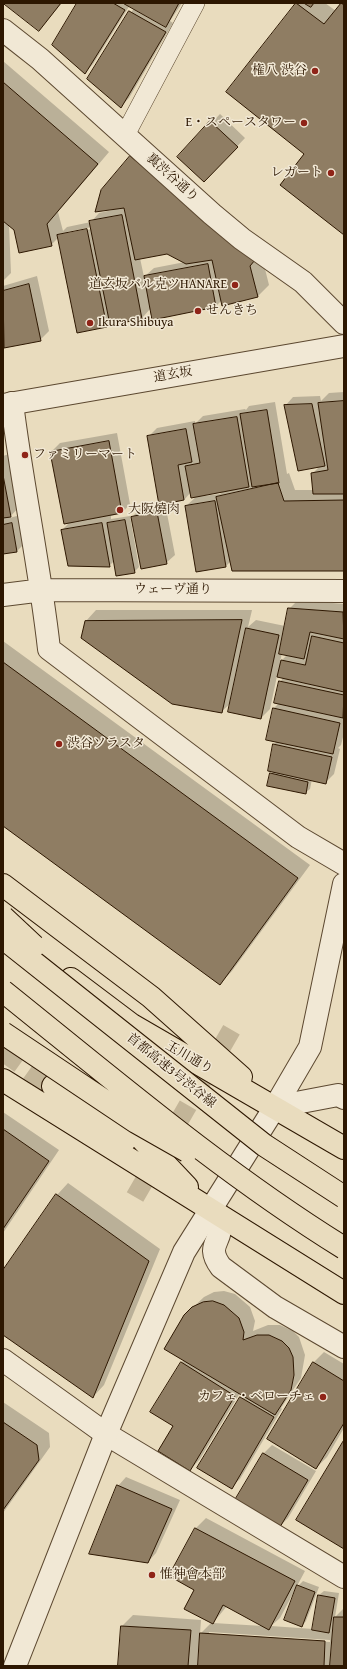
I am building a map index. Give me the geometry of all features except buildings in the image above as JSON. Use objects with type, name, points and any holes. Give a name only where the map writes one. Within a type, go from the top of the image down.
[{"type":"highway","points":[[3,885],[151,997],[275,1107]]},
{"type":"highway","points":[[3,917],[133,1040]]},
{"type":"highway","name":"玉川通り","points":[[3,927],[132,1025],[344,1148]]},
{"type":"highway","name":"首都高速3号渋谷線","points":[[3,938],[133,1040],[264,1146],[344,1197]]},
{"type":"highway","points":[[3,991],[186,1137],[266,1197]]},
{"type":"highway","points":[[3,1014],[66,1059],[210,1211]]},
{"type":"highway","points":[[3,1033],[136,1122],[266,1197],[344,1248]]},
{"type":"highway","points":[[3,1080],[210,1211],[344,1293]]},
{"type":"highway","points":[[53,1086],[210,1211]]},
{"type":"street","points":[[125,135],[195,3]]},
{"type":"street","name":"裏渋谷通り","points":[[3,30],[25,46],[218,219],[242,239],[303,282],[344,323]]},
{"type":"street","name":"道玄坂","points":[[7,404],[344,346]]},
{"type":"street","points":[[7,404],[17,443],[43,590],[49,649],[298,837],[344,864]]},
{"type":"street","name":"ウェーヴ通り","points":[[3,595],[43,590],[344,591]]},
{"type":"street","points":[[15,1666],[106,1434],[184,1252],[275,1107],[310,1047],[344,884]]},
{"type":"street","points":[[275,1107],[338,1095],[344,1098]]},
{"type":"street","points":[[210,1211],[219,1223],[219,1234],[213,1252],[215,1259],[221,1267],[275,1307],[344,1347]]},
{"type":"street","points":[[3,1360],[106,1434],[344,1577]]},
{"type":"tunnel","points":[[135,1197],[232,1029]]},
{"type":"tunnel","points":[[3,1050],[53,1086]]},
{"type":"place","name":"権八 渋谷","points":[[315,71]]},
{"type":"place","name":"E・スペースタワー","points":[[304,123]]},
{"type":"place","name":"レガート","points":[[331,173]]},
{"type":"place","name":"道玄坂バル克ツHANARE","points":[[235,285]]},
{"type":"place","name":"せんきち","points":[[198,311]]},
{"type":"place","name":"Ikura Shibuya","points":[[90,323]]},
{"type":"place","name":"ファミリーマート","points":[[25,455]]},
{"type":"place","name":"大阪燒肉","points":[[120,510]]},
{"type":"place","name":"渋谷ソラスタ","points":[[59,744]]},
{"type":"place","name":"カフェ・ベローチェ","points":[[323,1397]]},
{"type":"place","name":"惟神會本部","points":[[152,1575]]}]
